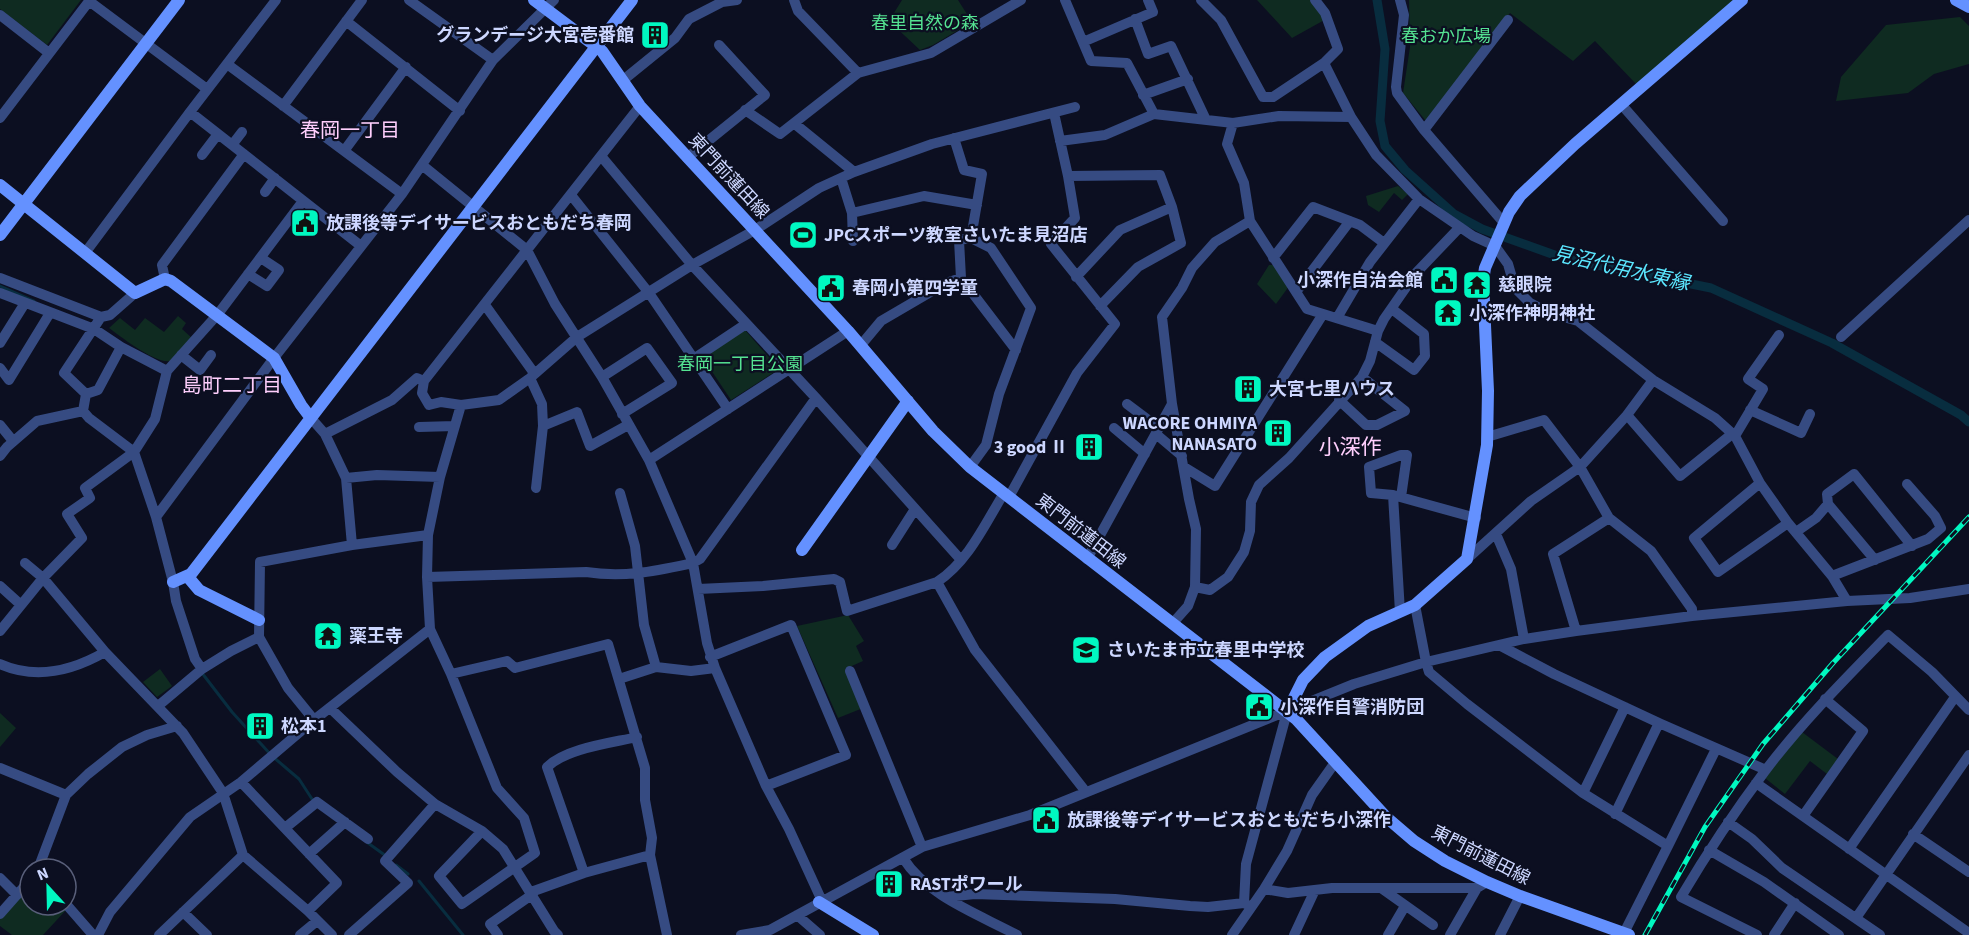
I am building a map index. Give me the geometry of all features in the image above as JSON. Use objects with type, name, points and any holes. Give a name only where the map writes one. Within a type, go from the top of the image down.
[{"type":"street","points":[[0,118],[90,0],[207,89]]},
{"type":"street","points":[[0,236],[179,0]]},
{"type":"street","points":[[86,254],[207,89],[276,0]]},
{"type":"street","points":[[283,106],[362,0]]},
{"type":"street","points":[[410,0],[493,60]]},
{"type":"street","name":"東門前蓮田線","points":[[534,0],[550,4],[596,45],[640,106],[861,345],[933,432],[970,467],[1304,726],[1386,817],[1414,841],[1482,885],[1520,896],[1626,934]]},
{"type":"street","points":[[173,582],[188,577],[632,0]]},
{"type":"street","points":[[622,81],[675,38],[689,19],[722,2],[737,0]]},
{"type":"street","points":[[794,0],[798,11],[858,73]]},
{"type":"street","points":[[1065,0],[1091,61],[1127,63],[1154,114]]},
{"type":"street","points":[[1083,42],[1153,12],[1149,0]]},
{"type":"street","points":[[1201,0],[1221,20],[1263,97],[1273,97],[1324,63],[1338,48],[1325,13],[1315,0]]},
{"type":"street","points":[[1400,0],[1404,15],[1397,93],[1424,130],[1503,225]]},
{"type":"street","points":[[1467,559],[1476,518],[1487,437],[1488,391],[1483,281],[1485,268],[1503,225],[1520,196],[1621,104],[1742,0]]},
{"type":"street","points":[[1956,0],[1969,7]]},
{"type":"street","points":[[745,110],[780,134],[858,73],[931,53],[1017,1]]},
{"type":"street","points":[[156,517],[274,358],[402,194],[493,60],[550,4]]},
{"type":"street","points":[[0,15],[49,53]]},
{"type":"street","points":[[1135,19],[1148,54],[1171,46],[1206,120]]},
{"type":"street","points":[[1424,130],[1508,20]]},
{"type":"street","points":[[346,21],[406,66],[460,111]]},
{"type":"street","points":[[687,158],[765,94],[719,45]]},
{"type":"street","points":[[1324,63],[1352,117],[1376,155],[1419,199],[1459,228],[1496,245],[1508,264],[1515,288],[1530,303],[1550,313],[1578,321],[1653,380],[1715,418],[1733,435],[1788,524],[1832,576],[1847,601]]},
{"type":"street","points":[[226,64],[402,194]]},
{"type":"street","points":[[344,151],[406,66]]},
{"type":"street","points":[[1143,95],[1188,79]]},
{"type":"street","points":[[0,97],[10,105]]},
{"type":"street","points":[[1273,97],[1279,116]]},
{"type":"street","points":[[1621,104],[1723,221]]},
{"type":"street","points":[[640,106],[424,381],[422,393],[429,405],[441,402],[461,405],[499,400],[532,376],[577,337],[692,265],[755,230],[819,188],[889,158],[954,138],[1075,107]]},
{"type":"street","points":[[190,112],[361,246]]},
{"type":"street","points":[[698,589],[834,579],[840,582],[847,611],[937,582],[961,560],[1007,495],[1077,373],[1115,324],[1051,244],[1075,218],[1054,113]]},
{"type":"street","points":[[1060,141],[1105,135],[1154,114],[1233,123],[1279,116],[1352,117]]},
{"type":"street","points":[[1233,123],[1227,144],[1244,183],[1250,222],[1307,309],[1377,331]]},
{"type":"street","points":[[795,124],[854,172]]},
{"type":"street","points":[[232,145],[242,132]]},
{"type":"street","points":[[202,155],[218,134]]},
{"type":"street","points":[[954,138],[964,170],[982,174],[971,238]]},
{"type":"street","points":[[165,279],[162,265],[244,154]]},
{"type":"street","points":[[601,156],[692,265],[816,398],[868,459],[961,560]]},
{"type":"street","points":[[422,165],[527,250],[555,304],[602,377],[649,460],[693,563],[714,668],[820,901],[873,935]]},
{"type":"street","points":[[1068,176],[1161,175],[1181,243],[1138,267],[1100,306]]},
{"type":"street","points":[[266,192],[274,178]]},
{"type":"street","points":[[841,178],[852,213],[853,241]]},
{"type":"street","points":[[0,185],[135,293]]},
{"type":"street","points":[[570,195],[649,292],[728,409]]},
{"type":"street","points":[[852,213],[924,196],[977,205]]},
{"type":"street","points":[[1337,318],[1370,262],[1419,199]]},
{"type":"street","points":[[0,631],[43,578],[82,538],[68,514],[90,498],[85,488],[134,452],[155,419],[167,371],[218,314],[303,201]]},
{"type":"street","points":[[1076,277],[1120,230],[1172,207]]},
{"type":"street","points":[[1273,258],[1312,207],[1360,225],[1384,243]]},
{"type":"street","points":[[1841,337],[1969,220]]},
{"type":"street","points":[[1296,292],[1350,221]]},
{"type":"street","points":[[1172,624],[1188,606],[1195,587],[1196,529],[1172,404],[1162,333],[1162,317],[1182,288],[1192,268],[1215,242],[1250,222]]},
{"type":"street","points":[[1195,587],[1210,590],[1228,577],[1244,552],[1250,531],[1253,493],[1289,458],[1362,377],[1370,362],[1377,331],[1404,289],[1416,273],[1459,228]]},
{"type":"street","points":[[970,467],[986,445],[999,394],[1016,350],[1031,308],[991,248],[971,238],[959,240],[961,278],[1016,350]]},
{"type":"street","points":[[248,274],[267,286],[279,270],[261,258]]},
{"type":"street","points":[[0,278],[101,317],[110,315],[135,293],[165,279],[218,314],[274,358],[301,405],[325,434],[346,478],[352,545]]},
{"type":"street","points":[[861,345],[881,321],[946,283],[961,278]]},
{"type":"street","points":[[0,293],[94,329],[121,347],[167,371]]},
{"type":"street","points":[[0,343],[25,303]]},
{"type":"street","points":[[485,305],[532,376],[542,404],[543,426],[536,488]]},
{"type":"street","points":[[1375,342],[1414,370],[1425,356],[1424,334],[1392,309]]},
{"type":"street","points":[[0,368],[9,380],[50,313]]},
{"type":"street","points":[[1126,404],[1158,431],[1183,461],[1215,486],[1323,314]]},
{"type":"street","points":[[87,394],[64,373],[101,317]]},
{"type":"street","points":[[695,358],[746,324]]},
{"type":"street","points":[[649,460],[848,332]]},
{"type":"street","points":[[1628,415],[1680,476],[1733,435],[1763,389],[1748,379],[1779,335]]},
{"type":"street","points":[[87,394],[98,390],[121,347]]},
{"type":"street","points":[[602,377],[647,348],[672,383],[622,414]]},
{"type":"street","points":[[181,355],[200,370],[211,355]]},
{"type":"street","points":[[1339,400],[1366,425],[1377,425],[1406,411],[1362,377]]},
{"type":"street","points":[[325,434],[392,400],[417,378],[424,381]]},
{"type":"street","points":[[1247,905],[1246,864],[1287,712],[1303,680],[1325,657],[1368,627],[1415,605],[1531,501],[1580,467],[1628,415],[1653,380]]},
{"type":"street","points":[[83,411],[87,394]]},
{"type":"street","points":[[427,577],[586,572],[610,576],[640,574],[693,563],[700,559],[816,398]]},
{"type":"street","points":[[802,550],[908,401]]},
{"type":"street","points":[[1087,559],[1172,404]]},
{"type":"street","points":[[461,405],[440,477],[428,535],[427,577],[430,629],[451,674],[497,788],[524,818],[535,853],[462,904],[439,876],[482,831]]},
{"type":"street","points":[[1750,410],[1801,433],[1810,414]]},
{"type":"street","points":[[83,411],[134,452],[156,517],[176,601],[195,659],[202,669]]},
{"type":"street","points":[[0,456],[13,441],[38,421],[83,411]]},
{"type":"street","points":[[543,426],[577,412],[590,446],[628,425]]},
{"type":"street","points":[[1487,437],[1544,420],[1580,467],[1609,518],[1651,551],[1692,609],[1692,616]]},
{"type":"street","points":[[0,425],[13,441]]},
{"type":"street","points":[[419,427],[455,426]]},
{"type":"street","points":[[1114,428],[1145,454]]},
{"type":"street","points":[[1875,560],[1828,504],[1827,494],[1854,474],[1912,546]]},
{"type":"street","points":[[346,478],[377,475],[440,477]]},
{"type":"street","points":[[1761,483],[1694,538],[1718,572],[1788,524]]},
{"type":"street","points":[[1832,576],[1928,539],[1941,526],[1907,484]]},
{"type":"street","points":[[620,493],[635,546],[644,625],[656,667]]},
{"type":"street","points":[[1400,612],[1397,496],[1476,518]]},
{"type":"street","points":[[1796,532],[1816,518],[1828,504]]},
{"type":"street","points":[[892,545],[915,509]]},
{"type":"street","points":[[1576,631],[1553,554],[1609,518]]},
{"type":"street","points":[[1496,534],[1511,569],[1524,639]]},
{"type":"street","points":[[314,720],[288,688],[259,637],[260,562],[352,545],[428,535]]},
{"type":"street","points":[[25,563],[43,578],[105,652],[177,726],[223,793],[243,855],[308,911],[332,935]]},
{"type":"street","points":[[188,577],[199,590],[258,620]]},
{"type":"street","points":[[937,582],[975,650],[1086,792]]},
{"type":"street","points":[[0,586],[21,605]]},
{"type":"street","points":[[741,935],[770,930],[922,847],[1030,815],[1354,684],[1425,662],[1524,639],[1576,631],[1692,616],[1847,601],[1910,598],[1969,589]]},
{"type":"street","points":[[1415,605],[1425,662],[1429,672],[1583,793],[1668,846]]},
{"type":"street","points":[[710,657],[791,625],[846,755],[766,786]]},
{"type":"street","points":[[98,935],[110,912],[190,817],[241,782],[314,720],[430,629]]},
{"type":"street","points":[[1757,935],[1681,897],[1709,850],[1756,783],[1825,699],[1888,635],[1932,672],[1969,710]]},
{"type":"street","points":[[158,706],[202,669],[259,637]]},
{"type":"street","points":[[451,674],[507,661],[516,669],[608,644],[638,737],[645,768],[645,800],[652,838],[650,855],[667,935]]},
{"type":"street","points":[[1499,645],[1554,674],[1766,770]]},
{"type":"street","points":[[0,664],[26,672],[54,672],[88,662],[105,652]]},
{"type":"street","points":[[619,679],[656,667],[691,671],[714,668]]},
{"type":"street","points":[[850,671],[922,847]]},
{"type":"street","points":[[1849,849],[1955,697]]},
{"type":"street","points":[[1803,816],[1863,731],[1825,699]]},
{"type":"street","points":[[1583,793],[1625,706]]},
{"type":"street","points":[[330,708],[397,772],[435,804],[482,831],[503,849],[558,935]]},
{"type":"street","points":[[1615,814],[1659,723]]},
{"type":"street","points":[[43,857],[66,795],[122,747],[147,735],[177,726]]},
{"type":"street","points":[[584,873],[547,767],[555,759],[596,746],[638,737]]},
{"type":"street","points":[[1626,934],[1716,749]]},
{"type":"street","points":[[1856,918],[1969,755]]},
{"type":"street","points":[[1232,935],[1247,905],[1264,889],[1287,851],[1312,795],[1336,761]]},
{"type":"street","points":[[0,768],[66,795]]},
{"type":"street","points":[[241,782],[337,883],[308,911]]},
{"type":"street","points":[[1756,783],[1969,933]]},
{"type":"street","points":[[285,828],[316,802],[368,839]]},
{"type":"street","points":[[349,935],[408,883],[385,861],[435,804]]},
{"type":"street","points":[[309,854],[345,822]]},
{"type":"street","points":[[1728,822],[1752,839],[1782,868],[1880,935]]},
{"type":"street","points":[[1913,834],[1968,868]]},
{"type":"street","points":[[1709,850],[1764,882],[1839,935]]},
{"type":"street","points":[[159,935],[243,855]]},
{"type":"street","points":[[498,935],[490,924],[532,893],[584,873],[650,855]]},
{"type":"street","points":[[903,858],[920,879],[946,897],[1017,935]]},
{"type":"street","points":[[0,878],[16,895],[0,914]]},
{"type":"street","points":[[1264,889],[1288,893],[1332,888],[1482,885]]},
{"type":"street","points":[[1450,935],[1482,885]]},
{"type":"street","points":[[1381,888],[1433,925]]},
{"type":"street","points":[[1294,935],[1315,890]]},
{"type":"street","points":[[946,897],[975,894],[1114,899],[1199,907],[1247,905]]},
{"type":"street","points":[[1500,935],[1520,896]]},
{"type":"street","points":[[1774,935],[1795,903]]},
{"type":"street","points":[[1388,935],[1405,906]]},
{"type":"street","points":[[183,912],[207,935]]},
{"type":"street","points":[[797,915],[820,935]]},
{"type":"street","points":[[77,917],[93,935]]},
{"type":"street","points":[[300,935],[317,921]]},
{"type":"green space","points":[[0,0],[81,0],[47,45],[0,9]]},
{"type":"green space","name":"春里自然の森","points":[[902,0],[958,0],[972,22],[920,50],[889,21]]},
{"type":"green space","points":[[1257,0],[1310,0],[1328,18],[1292,38]]},
{"type":"green space","name":"春おか広場","points":[[1409,0],[1735,0],[1637,85],[1595,41],[1573,61],[1510,13],[1426,121],[1403,93],[1410,47]]},
{"type":"green space","points":[[1960,17],[1969,26],[1969,64],[1934,74],[1908,93],[1836,101],[1841,77],[1886,25]]},
{"type":"green space","points":[[1398,186],[1408,194],[1402,200],[1394,193],[1379,212],[1368,205],[1366,196]]},
{"type":"green space","points":[[1269,265],[1274,265],[1288,285],[1276,304],[1257,284]]},
{"type":"green space","points":[[178,316],[186,323],[182,329],[192,338],[173,360],[159,360],[150,356],[109,328],[120,318],[135,330],[145,318],[164,332]]},
{"type":"green space","name":"春岡一丁目公園","points":[[745,330],[779,369],[731,400],[703,358]]},
{"type":"green space","points":[[848,615],[864,641],[856,646],[863,661],[845,669],[863,708],[838,718],[797,626]]},
{"type":"green space","points":[[160,669],[172,686],[157,697],[143,682]]},
{"type":"green space","points":[[0,713],[16,728],[0,747]]},
{"type":"green space","points":[[1802,732],[1838,759],[1827,774],[1810,761],[1785,794],[1765,778]]},
{"type":"green space","points":[[18,896],[18,917],[60,917],[43,935],[12,935],[0,926],[0,916]]},
{"type":"waterway","name":"見沼代用水東縁","points":[[1377,0],[1385,49],[1380,121],[1385,146],[1405,170],[1454,214],[1482,229],[1563,258],[1711,288],[1832,343],[1961,415],[1969,422]]},
{"type":"waterway","points":[[0,286],[34,301]]},
{"type":"waterway","points":[[202,673],[232,712],[272,756],[299,779],[312,799]]},
{"type":"waterway","points":[[368,843],[386,856]]},
{"type":"waterway","points":[[396,865],[408,874]]},
{"type":"waterway","points":[[419,881],[463,935]]},
{"type":"railway","points":[[1645,935],[1705,827],[1763,744],[1833,663],[1969,517]]},
{"type":"place","name":"グランデージ大宮壱番館","points":[[655,35]]},
{"type":"place","name":"放課後等デイサービスおともだち春岡","points":[[305,223]]},
{"type":"place","name":"JPCスポーツ教室さいたま見沼店","points":[[803,235]]},
{"type":"place","name":"小深作自治会館","points":[[1444,280]]},
{"type":"place","name":"慈眼院","points":[[1477,285]]},
{"type":"place","name":"春岡小第四学童","points":[[831,288]]},
{"type":"place","name":"小深作神明神社","points":[[1448,313]]},
{"type":"place","name":"大宮七里ハウス","points":[[1248,389]]},
{"type":"place","name":"WACORE OHMIYA NANASATO","points":[[1278,433]]},
{"type":"place","name":"3 good Ⅱ","points":[[1089,447]]},
{"type":"place","name":"薬王寺","points":[[328,636]]},
{"type":"place","name":"さいたま市立春里中学校","points":[[1086,650]]},
{"type":"place","name":"小深作自警消防団","points":[[1259,707]]},
{"type":"place","name":"松本1","points":[[260,726]]},
{"type":"place","name":"放課後等デイサービスおともだち小深作","points":[[1046,820]]},
{"type":"place","name":"RASTポワール","points":[[889,884]]},
{"type":"district","name":"春岡一丁目","points":[[350,130]]},
{"type":"district","name":"島町二丁目","points":[[232,385]]},
{"type":"district","name":"小深作","points":[[1350,447]]}]
